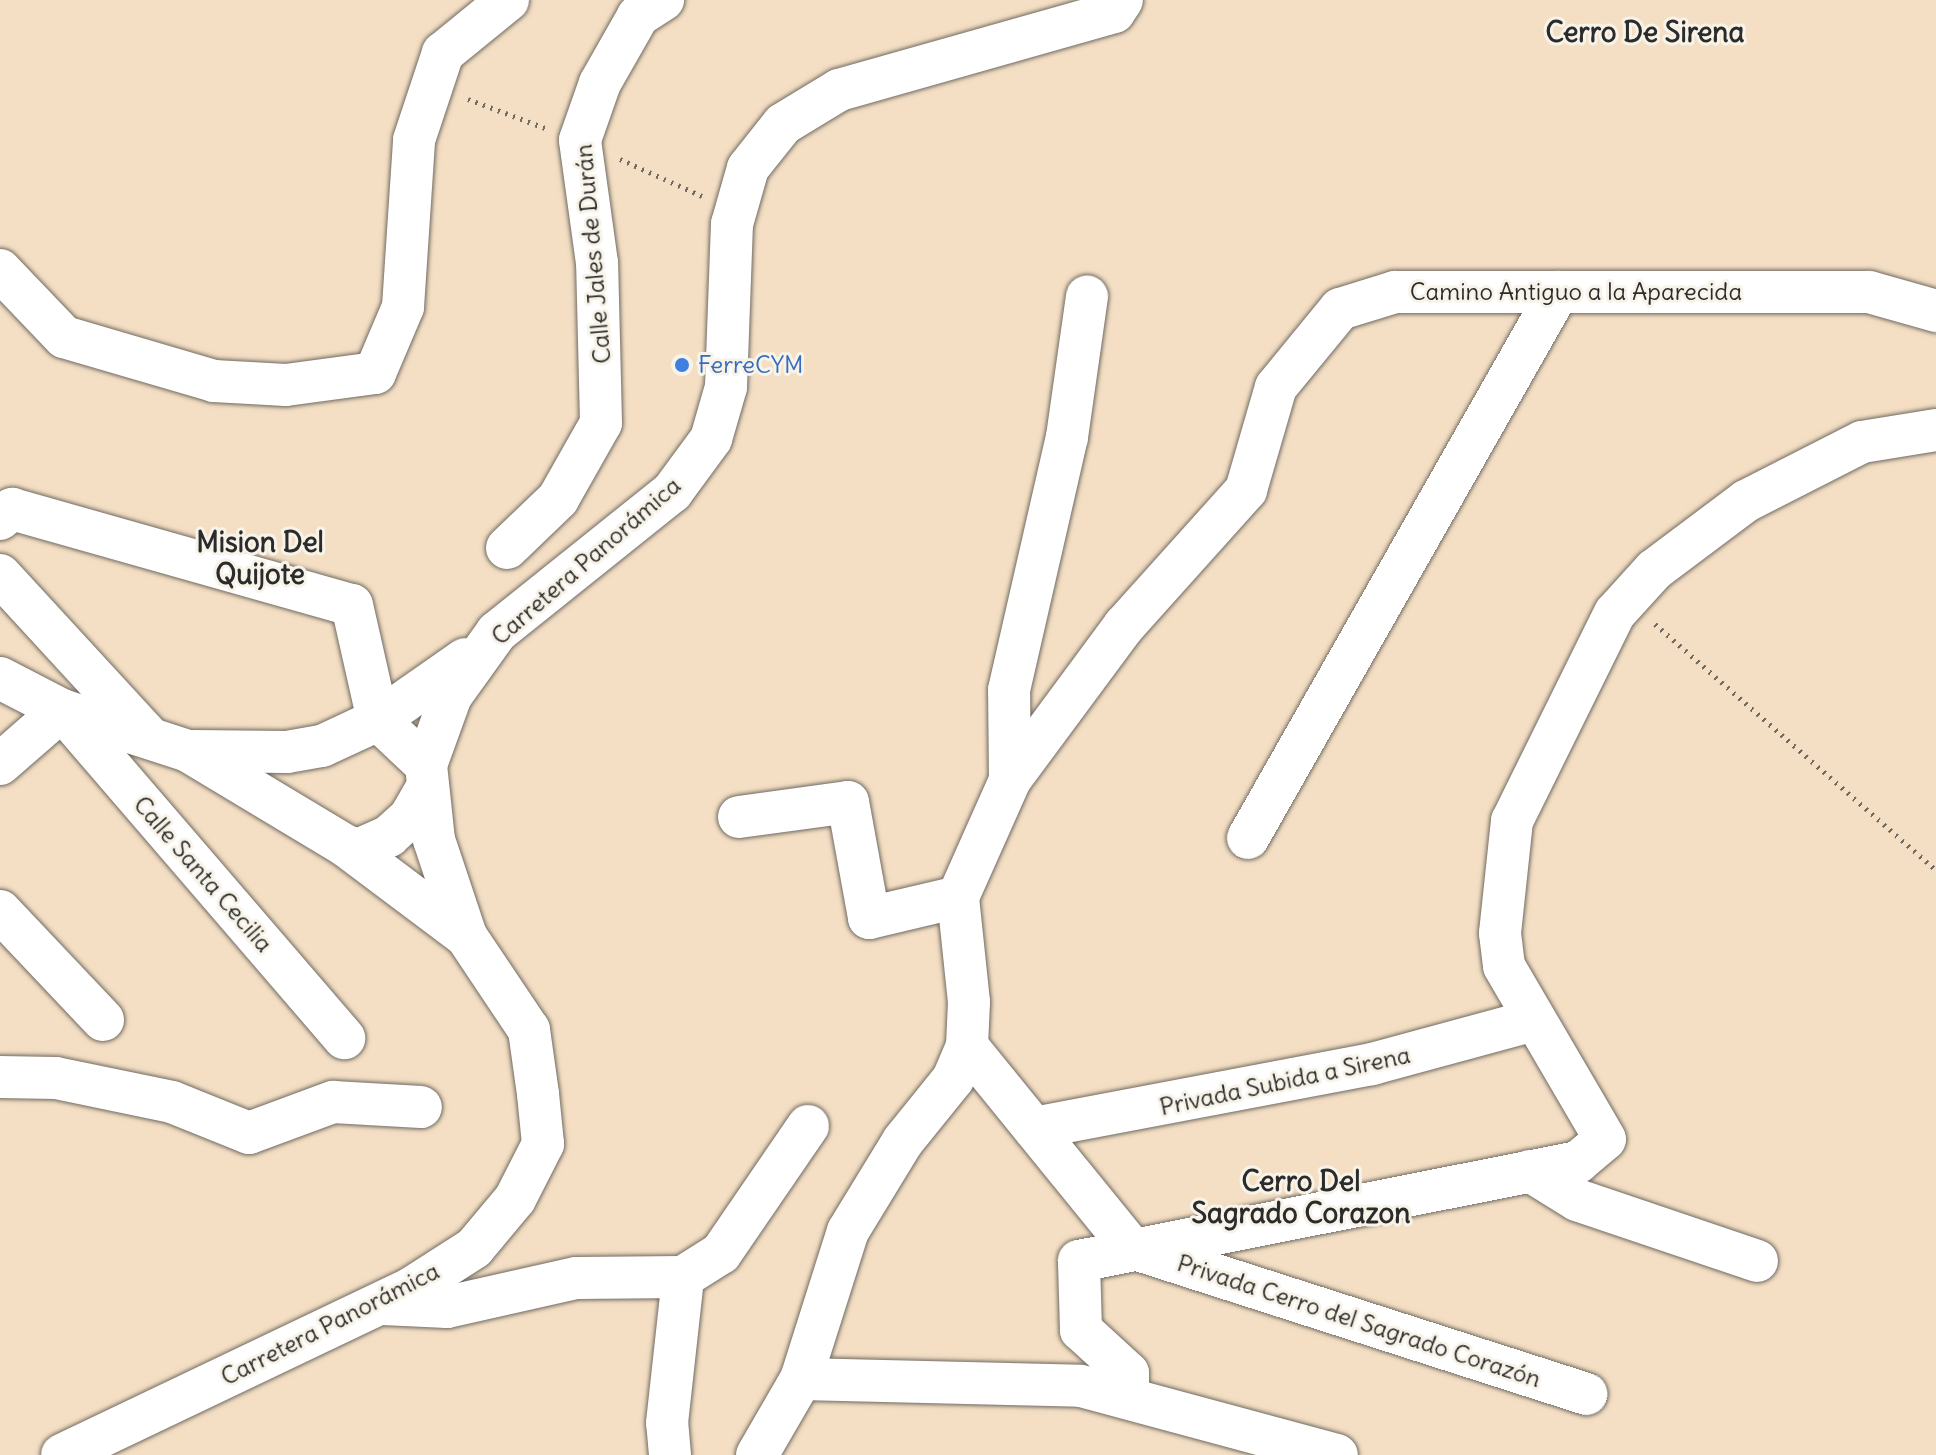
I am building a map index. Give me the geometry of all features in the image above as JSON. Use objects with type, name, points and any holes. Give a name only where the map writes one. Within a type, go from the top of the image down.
[{"type":"street","points":[[0,270],[64,337],[214,381],[286,385],[375,373],[403,307],[414,140],[443,53],[508,0]]},
{"type":"street","name":"Calle Jales de Durán","points":[[507,548],[558,499],[601,423],[604,385],[597,263],[580,140],[600,83],[638,16],[663,0]]},
{"type":"street","name":"Carretera Panorámica","points":[[62,1455],[379,1304],[474,1248],[515,1199],[543,1144],[529,1030],[466,936],[434,840],[427,776],[451,696],[497,632],[672,492],[711,439],[726,387],[732,224],[748,168],[783,124],[839,90],[1114,12],[1122,0]]},
{"type":"street","name":"Camino Antiguo a la Aparecida","points":[[757,1455],[801,1379],[848,1231],[903,1141],[953,1079],[967,1046],[969,1002],[958,897],[1010,780],[1124,626],[1246,490],[1276,387],[1340,309],[1395,292],[1869,292],[1936,311]]},
{"type":"street","points":[[1248,838],[1558,292]]},
{"type":"street","points":[[1010,780],[1009,690],[1067,437],[1087,296]]},
{"type":"street","points":[[1128,1395],[1128,1373],[1081,1330],[1079,1261],[1131,1248],[1578,1162],[1605,1139],[1504,966],[1500,933],[1512,821],[1615,613],[1654,570],[1746,501],[1862,442],[1936,430]]},
{"type":"street","points":[[0,519],[12,509],[352,605],[378,720],[427,776],[410,817],[389,836],[358,850],[346,846]]},
{"type":"street","points":[[0,575],[147,735]]},
{"type":"street","points":[[188,751],[287,752],[322,746],[378,720],[428,689],[497,632]]},
{"type":"street","points":[[0,678],[62,710],[147,735],[188,751],[346,846],[466,936]]},
{"type":"street","points":[[0,764],[62,710]]},
{"type":"street","name":"Calle Santa Cecilia","points":[[62,710],[344,1038]]},
{"type":"street","points":[[308,822],[304,778],[322,746]]},
{"type":"street","points":[[739,817],[848,802],[869,918],[958,897]]},
{"type":"street","points":[[0,911],[103,1020]]},
{"type":"street","name":"Privada Subida a Sirena","points":[[1034,1128],[1372,1064],[1534,1020]]},
{"type":"street","points":[[967,1046],[1131,1248]]},
{"type":"street","points":[[0,1077],[56,1078],[172,1102],[249,1133],[333,1102],[421,1107]]},
{"type":"street","points":[[379,1304],[447,1307],[576,1278],[683,1277],[721,1253],[808,1126]]},
{"type":"street","points":[[1530,1171],[1577,1200],[1757,1261]]},
{"type":"street","name":"Privada Cerro del Sagrado Corazón","points":[[1131,1248],[1586,1394]]},
{"type":"street","points":[[670,1455],[667,1423],[683,1277]]},
{"type":"street","points":[[801,1379],[1081,1386],[1128,1395],[1337,1455]]},
{"type":"path","points":[[1628,600],[1936,870]]},
{"type":"place","name":"FerreCYM","points":[[682,365]]},
{"type":"district","name":"Cerro De Sirena","points":[[1645,32]]},
{"type":"district","name":"Mision Del Quijote","points":[[260,558]]},
{"type":"district","name":"Cerro Del Sagrado Corazon","points":[[1301,1197]]}]
